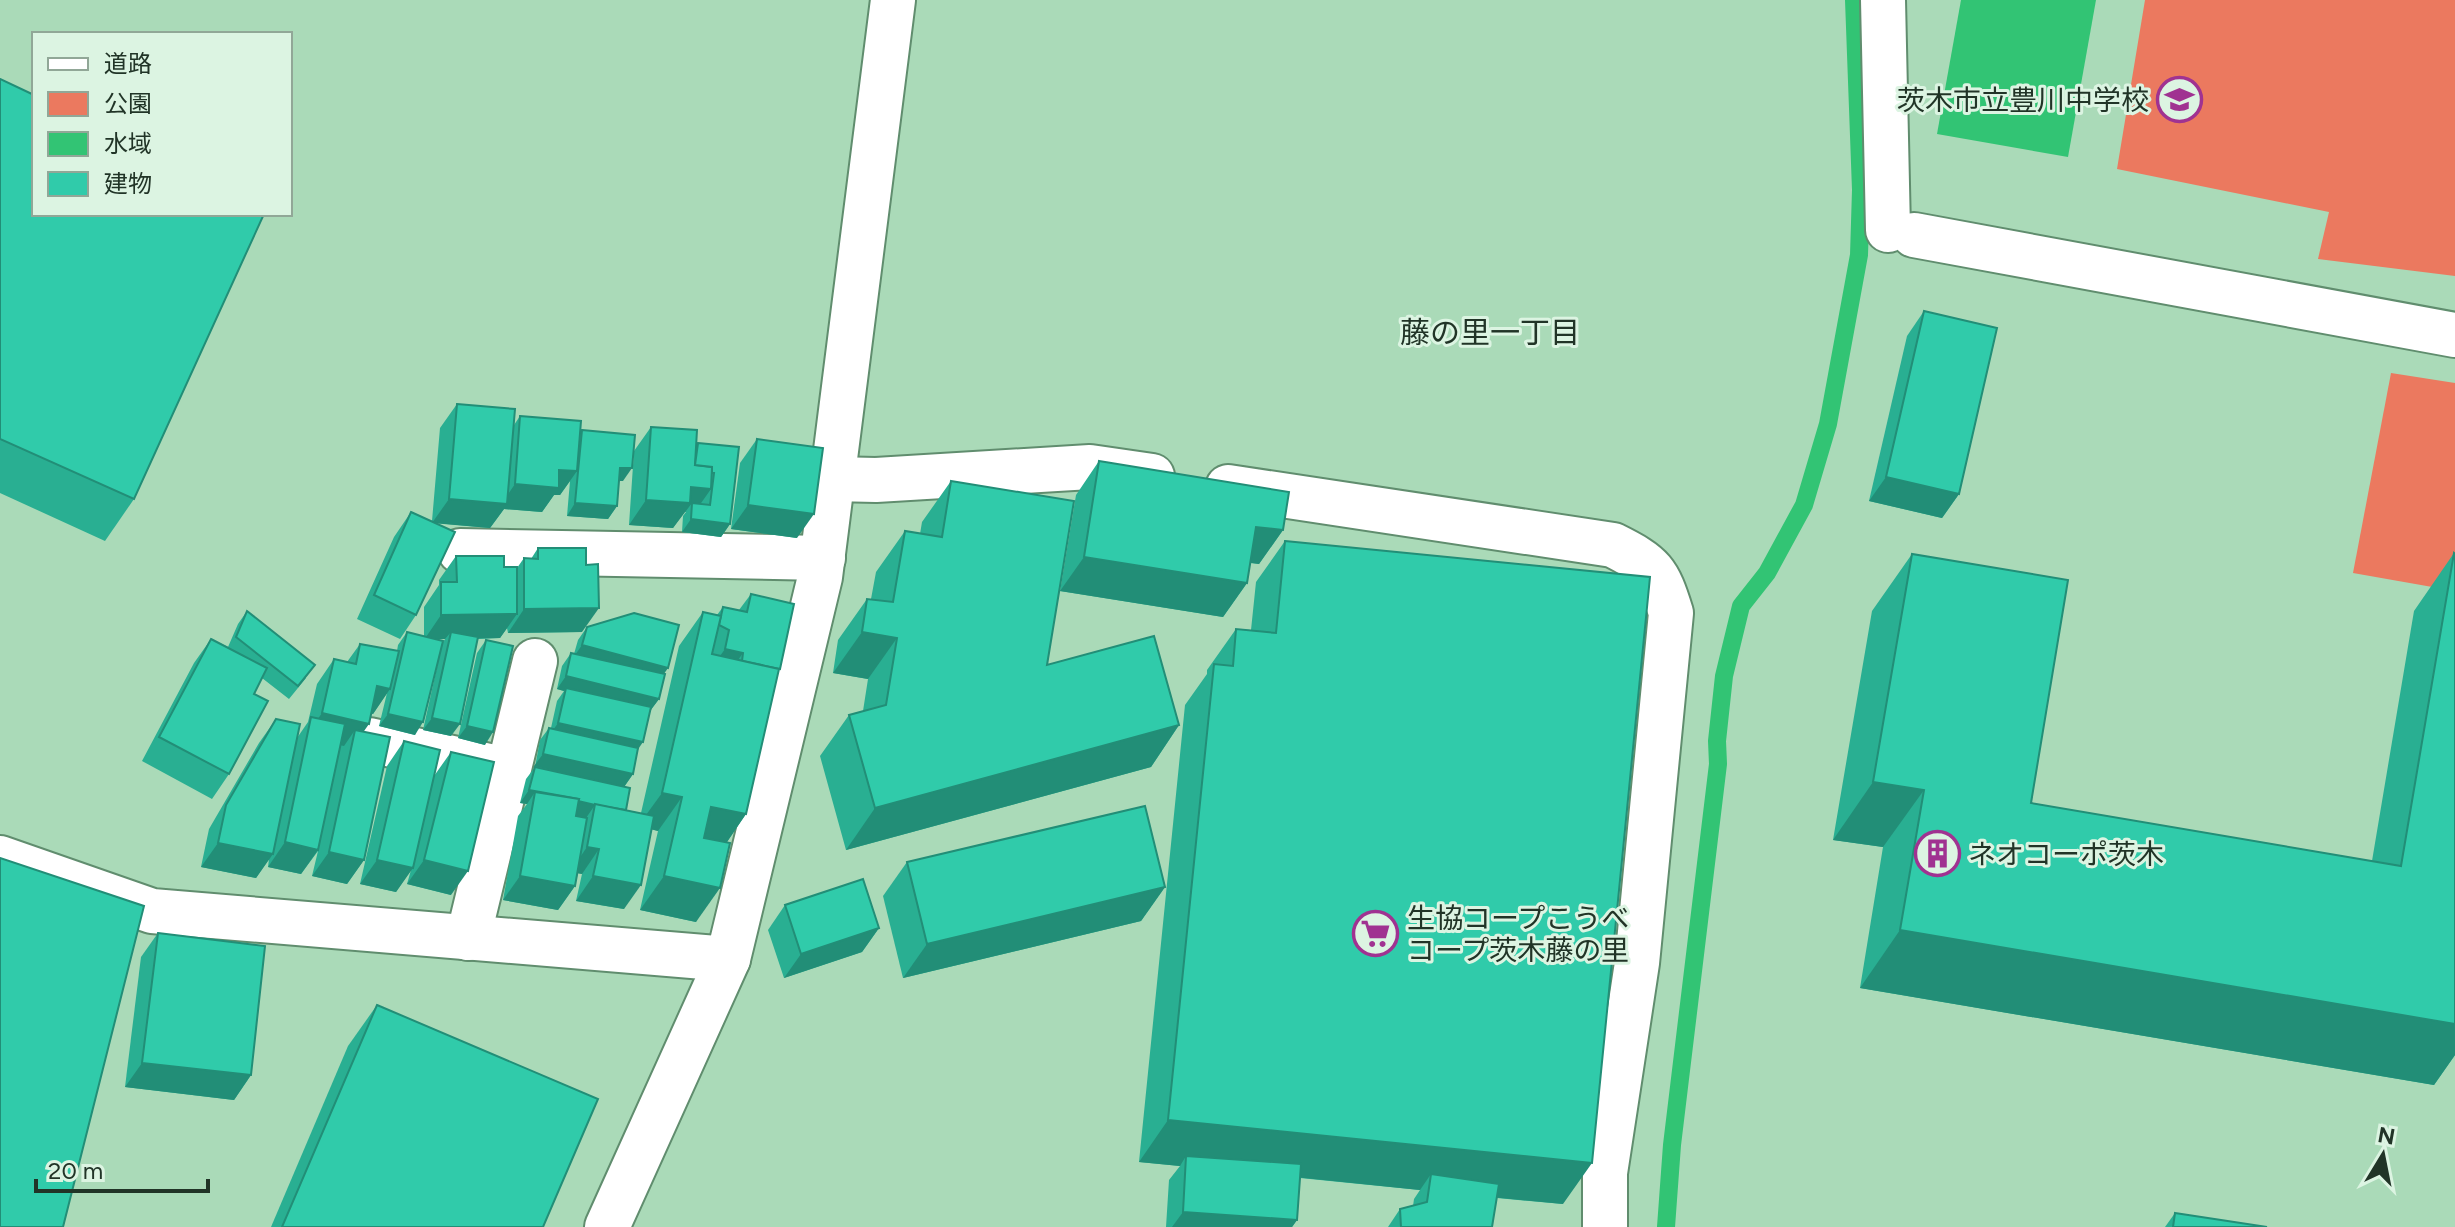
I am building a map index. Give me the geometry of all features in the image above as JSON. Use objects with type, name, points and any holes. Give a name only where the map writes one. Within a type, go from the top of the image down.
[{"type":"street","points":[[607,1227],[728,959],[823,558],[893,0]]},
{"type":"street","points":[[1883,0],[1901,232],[2455,335]]},
{"type":"street","points":[[832,479],[876,480],[1090,467],[1613,545],[1644,560],[1662,585],[1671,613],[1637,963],[1605,1173],[1605,1227]]},
{"type":"street","points":[[460,551],[823,558]]},
{"type":"street","points":[[468,938],[535,661]]},
{"type":"street","points":[[369,740],[508,771]]},
{"type":"street","points":[[0,858],[152,911],[728,959]]},
{"type":"green space","points":[[2145,0],[2455,0],[2455,276],[2318,259],[2329,212],[2117,169]]},
{"type":"green space","points":[[2391,373],[2455,383],[2455,591],[2353,573]]},
{"type":"water","points":[[1961,0],[2096,0],[2068,157],[1937,134]]},
{"type":"building","points":[[0,79],[32,94],[32,216],[263,216],[134,499],[0,439]]},
{"type":"building","points":[[1924,311],[1997,328],[1959,494],[1886,477]]},
{"type":"building","points":[[457,404],[515,409],[507,504],[449,499]]},
{"type":"building","points":[[520,416],[581,421],[577,471],[559,470],[559,488],[515,484]]},
{"type":"building","points":[[651,427],[697,430],[695,465],[712,467],[711,489],[691,487],[690,503],[646,500]]},
{"type":"building","points":[[582,430],[635,435],[632,468],[620,468],[617,506],[575,503]]},
{"type":"building","points":[[757,439],[823,448],[814,514],[748,505]]},
{"type":"building","points":[[698,443],[739,447],[730,524],[691,519],[692,503],[710,505],[714,473],[712,467],[695,465]]},
{"type":"building","points":[[1099,461],[1289,492],[1283,530],[1256,527],[1247,583],[1084,557]]},
{"type":"building","points":[[951,481],[1074,501],[1047,665],[1154,636],[1179,725],[875,808],[849,715],[886,705],[897,638],[862,632],[867,599],[893,602],[905,531],[942,537]]},
{"type":"building","points":[[411,512],[455,532],[416,615],[374,595]]},
{"type":"building","name":"生協コープこうべ コープ茨木藤の里","points":[[1285,541],[1650,577],[1592,1163],[1168,1120],[1214,664],[1233,666],[1236,629],[1276,633]]},
{"type":"building","points":[[538,548],[586,548],[586,565],[598,564],[599,608],[524,609],[524,558],[538,559]]},
{"type":"building","name":"ネオコーポ茨木","points":[[2454,553],[2455,1024],[1900,930],[1924,790],[1873,782],[1912,554],[2068,580],[2031,803],[2401,866]]},
{"type":"building","points":[[456,556],[504,556],[504,567],[517,567],[517,614],[441,615],[441,582],[457,582]]},
{"type":"building","points":[[751,594],[794,604],[780,669],[742,661],[743,653],[725,649],[729,630],[719,625],[723,607],[747,612]]},
{"type":"building","points":[[247,611],[315,665],[298,686],[236,637]]},
{"type":"building","points":[[703,612],[721,616],[712,654],[779,669],[746,814],[711,807],[704,838],[730,843],[720,888],[664,876],[682,797],[662,793]]},
{"type":"building","points":[[634,613],[679,625],[668,668],[582,645],[587,627]]},
{"type":"building","points":[[407,632],[443,641],[423,722],[388,714]]},
{"type":"building","points":[[451,632],[478,637],[460,724],[432,718]]},
{"type":"building","points":[[211,639],[267,668],[254,694],[268,701],[229,774],[159,737]]},
{"type":"building","points":[[486,640],[513,646],[493,732],[467,726]]},
{"type":"building","points":[[360,644],[399,651],[390,689],[377,686],[369,724],[322,713],[334,659],[356,664]]},
{"type":"building","points":[[571,653],[665,674],[659,699],[566,676]]},
{"type":"building","points":[[566,688],[651,707],[643,742],[558,723]]},
{"type":"building","points":[[311,717],[345,724],[318,850],[285,842]]},
{"type":"building","points":[[276,719],[300,724],[273,854],[218,843],[226,805]]},
{"type":"building","points":[[549,728],[638,748],[633,774],[543,754]]},
{"type":"building","points":[[355,730],[390,737],[364,860],[329,852]]},
{"type":"building","points":[[404,741],[440,750],[413,868],[377,860]]},
{"type":"building","points":[[451,752],[494,762],[468,871],[424,860]]},
{"type":"building","points":[[535,767],[630,788],[626,810],[529,790]]},
{"type":"building","points":[[535,792],[579,799],[576,816],[587,818],[575,886],[520,876]]},
{"type":"building","points":[[595,804],[654,816],[641,885],[593,876],[599,849],[587,847]]},
{"type":"building","points":[[1145,806],[1165,887],[927,944],[907,862]]},
{"type":"building","points":[[0,858],[144,906],[63,1227],[0,1227]]},
{"type":"building","points":[[863,879],[879,928],[801,954],[785,905]]},
{"type":"building","points":[[158,933],[265,946],[251,1075],[142,1063]]},
{"type":"building","points":[[377,1005],[598,1099],[543,1227],[282,1227]]},
{"type":"building","points":[[1186,1156],[1301,1164],[1297,1220],[1183,1212]]},
{"type":"building","points":[[1431,1174],[1499,1184],[1492,1227],[1401,1227],[1400,1209],[1427,1202]]},
{"type":"building","points":[[2175,1213],[2267,1227],[2173,1227]]},
{"type":"waterway","points":[[1666,1227],[1672,1145],[1718,764],[1717,741],[1724,676],[1741,606],[1767,573],[1804,505],[1828,424],[1859,255],[1861,190],[1854,0]]},
{"type":"place","name":"茨木市立豊川中学校","points":[[2180,100]]},
{"type":"place","name":"ネオコーポ茨木","points":[[1937,854]]},
{"type":"place","name":"生協コープこうべ コープ茨木藤の里","points":[[1376,934]]},
{"type":"district","name":"藤の里一丁目","points":[[1490,332]]}]
